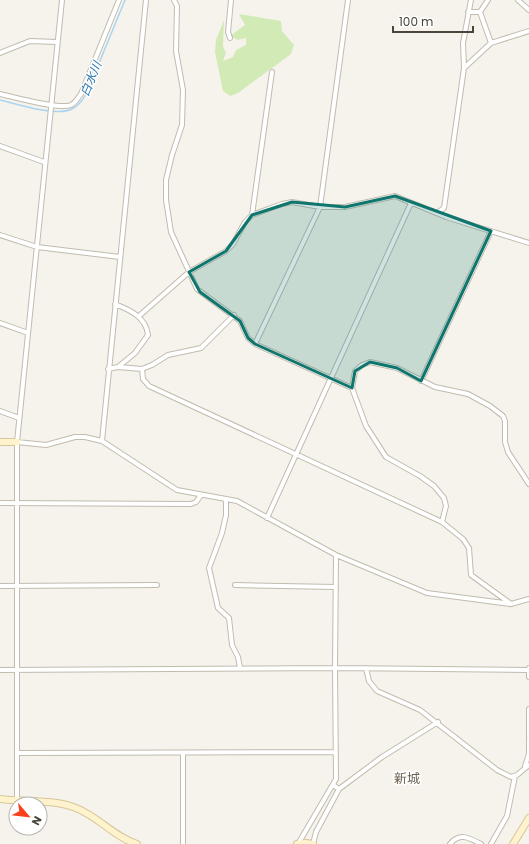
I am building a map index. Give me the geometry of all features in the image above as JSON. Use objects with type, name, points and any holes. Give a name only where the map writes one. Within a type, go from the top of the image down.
[{"type":"street","points":[[17,796],[17,442],[44,162],[62,0]]},
{"type":"street","points":[[0,94],[50,105],[71,105],[81,94],[119,0]]},
{"type":"street","points":[[102,441],[146,0]]},
{"type":"street","points":[[174,0],[177,6],[176,51],[183,90],[182,125],[172,154],[166,180],[166,200],[171,232],[189,272],[200,292],[234,315],[240,321],[248,338],[255,344],[352,388]]},
{"type":"street","points":[[230,38],[228,32],[231,0]]},
{"type":"street","points":[[255,344],[320,207],[348,0]]},
{"type":"street","points":[[437,213],[444,208],[464,68],[463,43],[471,0]]},
{"type":"street","points":[[480,12],[488,0]]},
{"type":"street","points":[[518,0],[529,10]]},
{"type":"street","points":[[468,12],[480,12]]},
{"type":"street","points":[[480,12],[491,43]]},
{"type":"street","points":[[464,68],[491,43],[529,32]]},
{"type":"street","points":[[0,53],[30,41],[57,42]]},
{"type":"street","points":[[252,215],[272,72]]},
{"type":"street","points":[[0,146],[44,162]]},
{"type":"street","points":[[138,316],[189,272],[226,251],[233,244],[245,222],[252,215],[292,202],[320,207],[345,207],[395,196],[437,213],[529,243]]},
{"type":"street","points":[[267,518],[411,203]]},
{"type":"street","points":[[421,380],[491,231]]},
{"type":"street","points":[[0,235],[37,247],[120,257]]},
{"type":"street","points":[[115,304],[138,316],[148,332],[147,338],[135,353],[118,367]]},
{"type":"street","points":[[108,369],[118,367],[142,369],[152,365],[168,355],[201,348],[234,315]]},
{"type":"street","points":[[0,323],[28,333]]},
{"type":"street","points":[[442,522],[446,506],[444,498],[434,486],[420,476],[386,457],[366,426],[352,388],[355,371],[362,365],[370,362],[397,368],[435,387],[468,394],[490,406],[503,416],[505,421],[505,442],[508,452],[529,484]]},
{"type":"street","points":[[142,369],[143,379],[148,386],[442,522],[463,539],[470,548],[471,575],[511,604]]},
{"type":"street","points":[[0,411],[19,418]]},
{"type":"street","points":[[0,442],[46,445],[75,437],[85,437],[102,441],[167,485],[177,490],[237,501],[336,555],[382,572],[428,593],[511,604],[529,598]]},
{"type":"street","points":[[0,503],[191,504],[196,502],[201,495]]},
{"type":"street","points":[[226,499],[226,515],[223,527],[208,568],[218,608],[229,618],[232,645],[238,657],[240,668]]},
{"type":"street","points":[[298,844],[334,785],[336,779],[336,555]]},
{"type":"street","points":[[0,586],[157,585]]},
{"type":"street","points":[[235,586],[336,587]]},
{"type":"street","points":[[366,668],[370,681],[377,691],[412,704],[438,722],[490,766],[511,777],[515,776],[527,766],[529,754],[529,709]]},
{"type":"street","points":[[0,670],[528,668],[529,676]]},
{"type":"street","points":[[298,844],[313,844],[316,832],[339,789],[382,757],[438,722]]},
{"type":"street","points":[[18,754],[336,752]]},
{"type":"street","points":[[183,754],[183,844]]},
{"type":"street","points":[[490,844],[507,816],[515,776]]},
{"type":"street","points":[[334,785],[339,789]]},
{"type":"street","points":[[48,804],[76,808],[120,836],[137,844]]},
{"type":"street","points":[[513,844],[529,818]]},
{"type":"street","points":[[450,844],[456,838],[464,836],[481,844]]},
{"type":"highlighted area","points":[[395,196],[491,231],[421,381],[397,368],[370,362],[355,371],[352,388],[255,344],[248,338],[240,321],[200,292],[189,272],[226,251],[252,215],[292,202],[345,207]]},
{"type":"green space","points":[[239,14],[281,21],[282,31],[294,45],[291,54],[238,93],[230,96],[223,91],[215,52],[216,40],[224,20],[223,46],[226,53],[223,61],[233,57],[236,50],[246,45],[246,38],[238,40],[230,36],[245,25]]},
{"type":"waterway","name":"白水川","points":[[0,100],[47,111],[56,112],[72,109],[83,98],[88,90],[125,0]]},
{"type":"district","name":"新城","points":[[407,778]]}]
